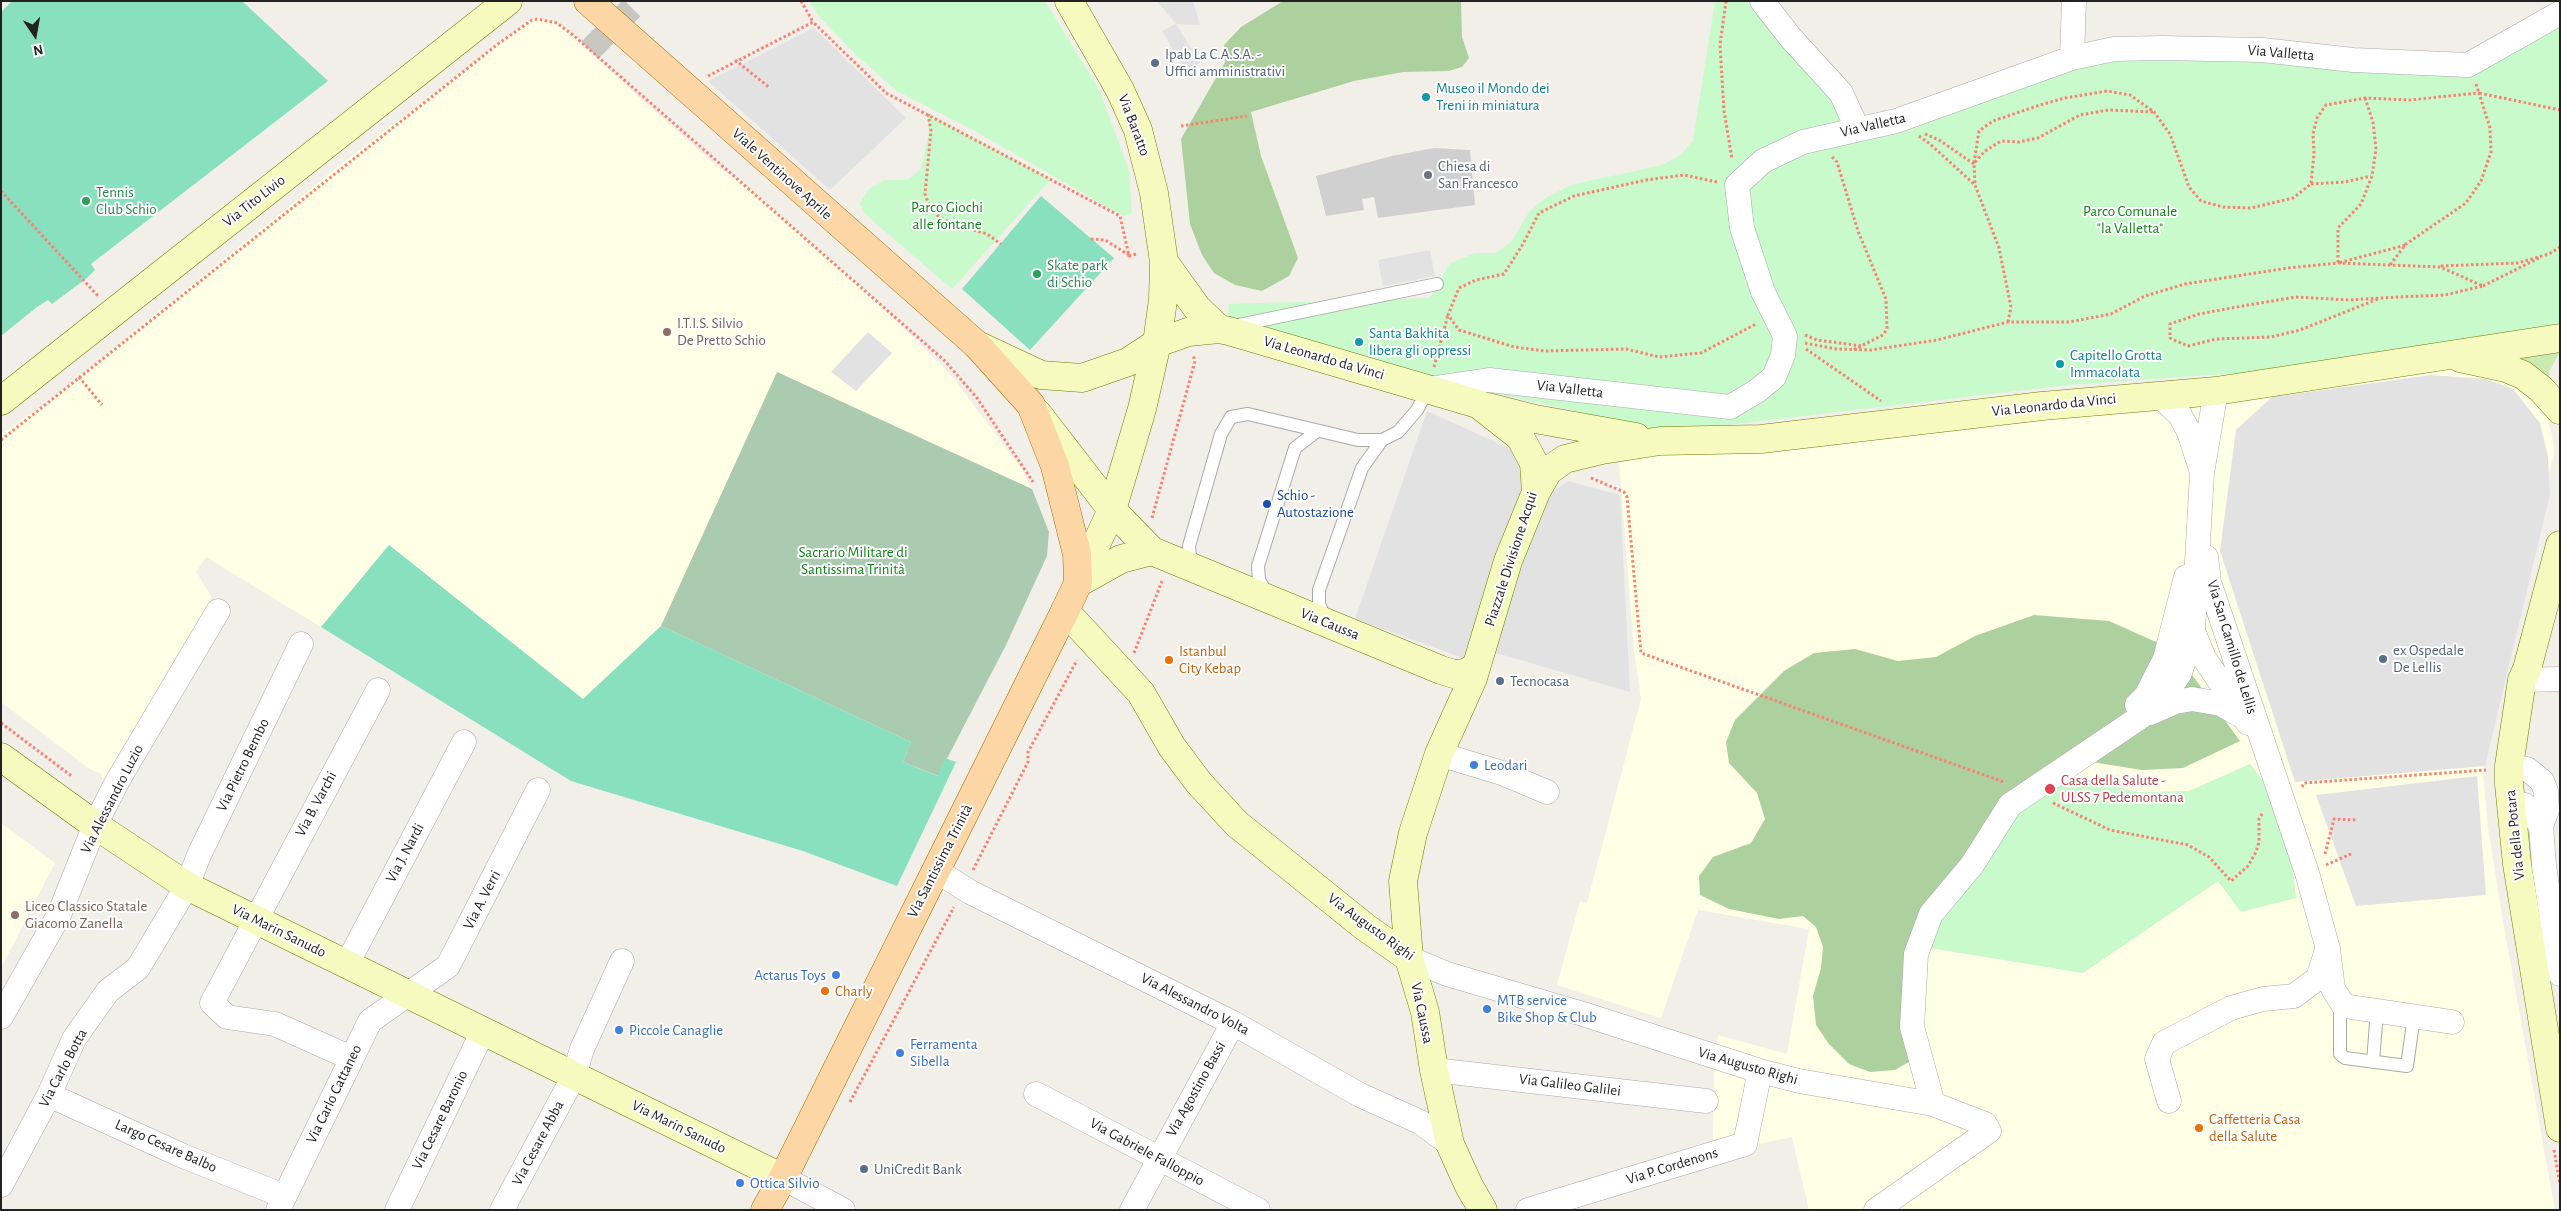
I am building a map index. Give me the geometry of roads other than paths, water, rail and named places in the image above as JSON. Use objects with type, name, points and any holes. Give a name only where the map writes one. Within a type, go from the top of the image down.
[{"type":"main road","name":"Viale Ventinove Aprile","points":[[588,1],[976,345],[1031,405],[1056,466],[1076,554],[1078,583]]},
{"type":"main road","name":"Via Santissima Trinità","points":[[765,1210],[783,1178],[1078,583]]},
{"type":"street","name":"Via Tito Livio","points":[[1,401],[508,1]]},
{"type":"street","name":"Via Baratto","points":[[1069,1],[1120,90],[1138,130],[1153,184],[1164,262],[1163,300],[1157,343],[1142,410],[1112,510]]},
{"type":"street","points":[[1762,1],[1790,37],[1841,93],[1857,128]]},
{"type":"street","points":[[2072,58],[2074,1]]},
{"type":"street","name":"Via Valletta","points":[[1428,389],[1489,380],[1730,407],[1757,391],[1774,378],[1793,336],[1763,292],[1745,237],[1737,185],[1763,161],[1803,142],[1857,128],[1896,121],[2072,58],[2114,49],[2262,50],[2353,60],[2468,65],[2560,13]]},
{"type":"street","name":"Via Baratto","points":[[1164,262],[1197,308],[1219,329]]},
{"type":"street","points":[[1157,343],[1188,332],[1219,329]]},
{"type":"street","name":"Via Leonardo da Vinci","points":[[1219,329],[1428,389]]},
{"type":"street","name":"Via Leonardo da Vinci","points":[[2524,342],[2560,330]]},
{"type":"street","name":"Via Leonardo da Vinci","points":[[1536,492],[1548,471],[1565,459],[1602,450],[1660,441],[1761,438],[1898,422],[2216,390],[2560,338]]},
{"type":"street","name":"Viale Ventinove Aprile","points":[[976,345],[1041,375],[1082,378],[1128,362],[1157,343]]},
{"type":"street","name":"Via Leonardo da Vinci","points":[[2446,355],[2506,368],[2523,375],[2541,389],[2560,410]]},
{"type":"street","name":"Piazzale Divisione Acqui","points":[[1428,389],[1478,404],[1520,437],[1534,463],[1536,492],[1508,561],[1476,667]]},
{"type":"street","name":"Via San Camillo de Lellis","points":[[1933,1104],[1912,1027],[1916,954],[1931,914],[1972,866],[2010,805],[2105,739],[2142,716],[2168,690],[2180,673],[2193,631],[2202,473],[2216,390]]},
{"type":"street","points":[[2159,395],[2180,415],[2189,432],[2202,473]]},
{"type":"street","name":"Via Leonardo da Vinci","points":[[1478,404],[1535,419],[1660,441]]},
{"type":"street","name":"Viale Ventinove Aprile","points":[[1031,405],[1112,510]]},
{"type":"street","name":"Via Caussa","points":[[1112,510],[1152,552],[1441,670],[1454,674],[1466,673],[1476,667]]},
{"type":"street","name":"Via Santissima Trinità","points":[[1078,583],[1112,510]]},
{"type":"street","name":"Via San Camillo de Lellis","points":[[2201,516],[2210,582],[2307,873],[2328,949],[2333,989],[2341,1004]]},
{"type":"street","name":"Via San Camillo de Lellis","points":[[2105,739],[2146,696],[2165,659],[2184,581],[2197,545]]},
{"type":"street","name":"Via della Potara","points":[[2556,1136],[2517,864],[2510,802],[2501,768],[2522,680],[2527,669],[2560,545]]},
{"type":"street","points":[[1078,583],[1121,559],[1152,552]]},
{"type":"street","name":"Via Alessandro Luzio","points":[[1,1017],[59,915],[95,825],[118,780],[218,611]]},
{"type":"street","name":"Via Augusto Righi","points":[[1065,611],[1141,693],[1172,747],[1199,783],[1237,824],[1365,927],[1409,958],[1447,974],[1583,1014],[1760,1071],[1799,1081],[1933,1104]]},
{"type":"street","name":"Via San Camillo de Lellis","points":[[2193,631],[2204,658],[2264,748]]},
{"type":"street","name":"Via Pietro Bembo","points":[[187,886],[199,855],[301,644]]},
{"type":"street","name":"Via Caussa","points":[[1476,667],[1440,754],[1413,833],[1403,881],[1409,958],[1425,1012],[1434,1070],[1450,1144],[1469,1186],[1483,1210]]},
{"type":"street","points":[[2522,680],[2560,679]]},
{"type":"street","name":"Via B. Varchi","points":[[351,1058],[275,1024],[228,1017],[212,1003],[254,919],[378,690]]},
{"type":"street","points":[[2142,716],[2175,702],[2192,699],[2221,704],[2244,718]]},
{"type":"street","name":"Via J. Nardi","points":[[347,964],[464,742]]},
{"type":"street","points":[[1440,754],[1502,774],[1547,792]]},
{"type":"street","name":"Via Marin Sanudo","points":[[1,757],[95,825],[187,886],[783,1178]]},
{"type":"street","points":[[2501,768],[2527,770],[2542,782],[2546,791],[2547,810],[2541,826]]},
{"type":"street","name":"Via A. Verri","points":[[409,994],[448,966],[538,790]]},
{"type":"street","points":[[2510,802],[2525,805],[2541,826],[2552,866],[2560,974]]},
{"type":"street","name":"Via Alessandro Volta","points":[[935,870],[964,888],[1234,1022],[1360,1096],[1420,1122],[1450,1144]]},
{"type":"street","name":"Via Carlo Botta","points":[[1,1185],[49,1094],[74,1039],[108,991],[138,968],[187,886]]},
{"type":"street","points":[[2169,1101],[2157,1059],[2164,1043],[2231,1008],[2263,999],[2294,996],[2318,978],[2328,949]]},
{"type":"street","points":[[574,1076],[582,1049],[622,961]]},
{"type":"street","name":"Via Carlo Cattaneo","points":[[281,1203],[370,1021],[409,994]]},
{"type":"street","points":[[2341,1004],[2452,1022]]},
{"type":"street","name":"Via Agostino Bassi","points":[[1132,1210],[1158,1157],[1234,1022]]},
{"type":"street","name":"Via Cesare Baronio","points":[[397,1210],[482,1031]]},
{"type":"street","name":"Via Galileo Galilei","points":[[1434,1070],[1706,1101]]},
{"type":"street","name":"Via P. Cordenons","points":[[1528,1210],[1745,1144],[1760,1071]]},
{"type":"street","name":"Via Cesare Abba","points":[[502,1210],[574,1076]]},
{"type":"street","name":"Largo Cesare Balbo","points":[[49,1094],[281,1203]]},
{"type":"street","name":"Via Gabriele Falloppio","points":[[1036,1094],[1258,1210]]},
{"type":"street","points":[[1876,1210],[1989,1131],[1985,1124],[1933,1104]]},
{"type":"street","points":[[783,1178],[843,1210]]},
{"type":"lane","points":[[1219,329],[1437,284]]},
{"type":"lane","points":[[1199,572],[1190,557],[1189,546],[1221,434],[1231,417],[1248,414],[1358,440],[1382,440],[1398,432],[1417,410],[1428,389]]},
{"type":"lane","points":[[1270,600],[1259,580],[1258,566],[1295,448],[1317,431]]},
{"type":"lane","points":[[1328,623],[1319,604],[1319,590],[1362,468],[1382,440]]},
{"type":"lane","points":[[2341,1004],[2341,1057],[2407,1066],[2414,1016]]},
{"type":"lane","points":[[2373,1062],[2376,1011]]},
{"type":"tunnel","points":[[590,50],[632,8]]},
{"type":"place","name":"Ipab La C.A.S.A. - Uffici amministrativi","points":[[1155,63]]},
{"type":"place","name":"Museo il Mondo dei Treni in miniatura","points":[[1426,97]]},
{"type":"place","name":"Chiesa di San Francesco","points":[[1428,175]]},
{"type":"place","name":"Tennis Club Schio","points":[[86,201]]},
{"type":"place","name":"Skate park di Schio","points":[[1037,274]]},
{"type":"place","name":"I.T.I.S. Silvio De Pretto Schio","points":[[667,332]]},
{"type":"place","name":"Santa Bakhita libera gli oppressi","points":[[1359,342]]},
{"type":"place","name":"Capitello Grotta Immacolata","points":[[2060,364]]},
{"type":"place","name":"Schio - Autostazione","points":[[1267,504]]},
{"type":"place","name":"ex Ospedale De Lellis","points":[[2383,659]]},
{"type":"place","name":"Istanbul City Kebap","points":[[1169,660]]},
{"type":"place","name":"Tecnocasa","points":[[1500,681]]},
{"type":"place","name":"Leodari","points":[[1474,765]]},
{"type":"place","name":"Casa della Salute - ULSS 7 Pedemontana","points":[[2050,789]]},
{"type":"place","name":"Liceo Classico Statale Giacomo Zanella","points":[[15,915]]},
{"type":"place","name":"Actarus Toys","points":[[836,975]]},
{"type":"place","name":"Charly","points":[[825,991]]},
{"type":"place","name":"MTB service Bike Shop & Club","points":[[1487,1009]]},
{"type":"place","name":"Piccole Canaglie","points":[[619,1030]]},
{"type":"place","name":"Ferramenta Sibella","points":[[900,1053]]},
{"type":"place","name":"Caffetteria Casa della Salute","points":[[2199,1128]]},
{"type":"place","name":"UniCredit Bank","points":[[864,1169]]},
{"type":"place","name":"Ottica Silvio","points":[[740,1183]]},
{"type":"park label","name":"Parco Giochi alle fontane","points":[[947,216]]},
{"type":"park label","name":"Parco Comunale \"la Valletta\"","points":[[2130,220]]},
{"type":"park label","name":"Sacrario Militare di Santissima Trinità","points":[[853,560]]}]
